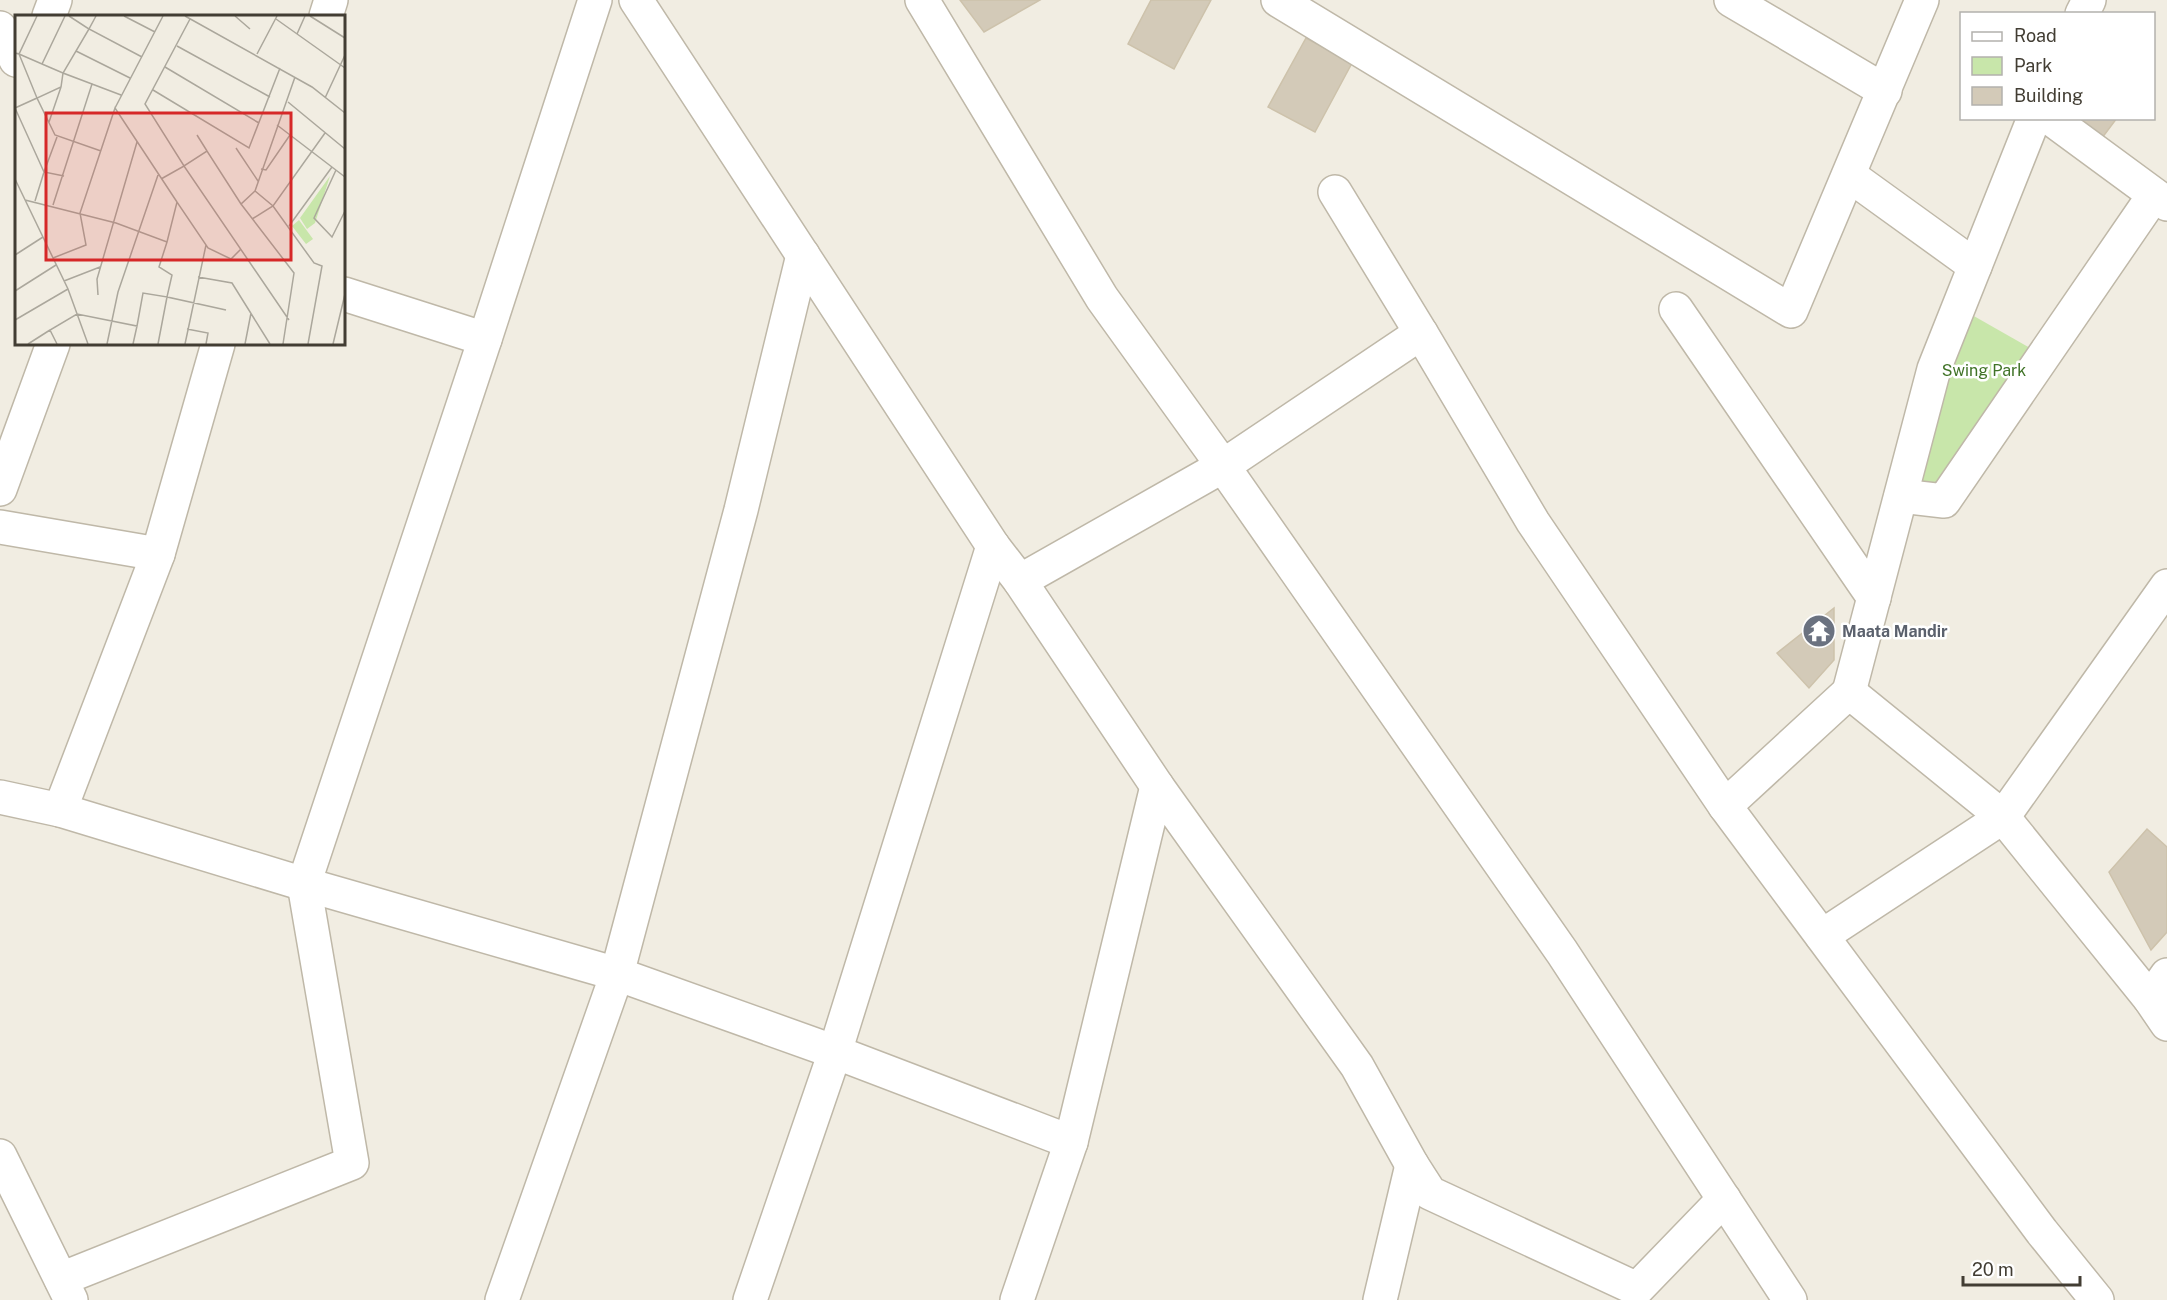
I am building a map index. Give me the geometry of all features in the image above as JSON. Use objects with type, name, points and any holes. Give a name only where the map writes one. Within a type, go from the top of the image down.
[{"type":"street","points":[[49,15],[55,0]]},
{"type":"street","points":[[326,15],[331,0]]},
{"type":"street","points":[[0,1156],[66,1289],[352,1163],[304,884],[595,0]]},
{"type":"street","points":[[636,0],[993,546],[1020,581],[1157,786],[1357,1066],[1430,1193],[1638,1289],[1724,1199]]},
{"type":"street","points":[[922,0],[1102,298],[1223,466],[1562,952],[1773,1278],[1790,1300]]},
{"type":"street","points":[[1278,0],[1791,311],[1922,0]]},
{"type":"street","points":[[1731,0],[1885,91]]},
{"type":"street","points":[[0,28],[15,58]]},
{"type":"street","points":[[1725,806],[1849,692],[1934,369],[2033,120]]},
{"type":"street","points":[[1901,496],[1944,501],[2161,199],[2053,120]]},
{"type":"street","points":[[1849,175],[1975,266]]},
{"type":"street","points":[[1335,192],[1533,522],[1725,806],[2042,1232],[2097,1300]]},
{"type":"street","points":[[502,1300],[616,974],[741,510],[803,255]]},
{"type":"street","points":[[345,294],[485,339]]},
{"type":"street","points":[[1676,309],[1874,598]]},
{"type":"street","points":[[1020,581],[1223,466],[1421,333]]},
{"type":"street","points":[[0,489],[53,345]]},
{"type":"street","points":[[60,810],[158,554],[218,345]]},
{"type":"street","points":[[0,527],[158,554]]},
{"type":"street","points":[[750,1300],[835,1052],[993,546]]},
{"type":"street","points":[[1822,936],[2003,817],[2167,586]]},
{"type":"street","points":[[1849,692],[2003,817],[2161,999]]},
{"type":"street","points":[[1017,1300],[1071,1142],[1157,786]]},
{"type":"street","points":[[0,797],[60,810],[304,884],[616,974],[835,1052],[1071,1142]]},
{"type":"street","points":[[1380,1300],[1412,1165]]},
{"type":"green space","name":"Swing Park","points":[[1958,307],[2044,356],[1944,501],[1901,496]]},
{"type":"building","points":[[960,0],[1040,0],[984,32]]},
{"type":"building","points":[[1151,0],[1211,0],[1174,69],[1128,44]]},
{"type":"building","points":[[1306,38],[1352,63],[1315,132],[1268,107]]},
{"type":"building","points":[[2070,120],[2116,120],[2099,142]]},
{"type":"building","name":"Maata Mandir","points":[[1834,608],[1834,660],[1809,688],[1777,653]]},
{"type":"building","points":[[2147,829],[2167,847],[2167,932],[2151,950],[2109,872]]},
{"type":"place","name":"Maata Mandir","points":[[1819,631]]}]
